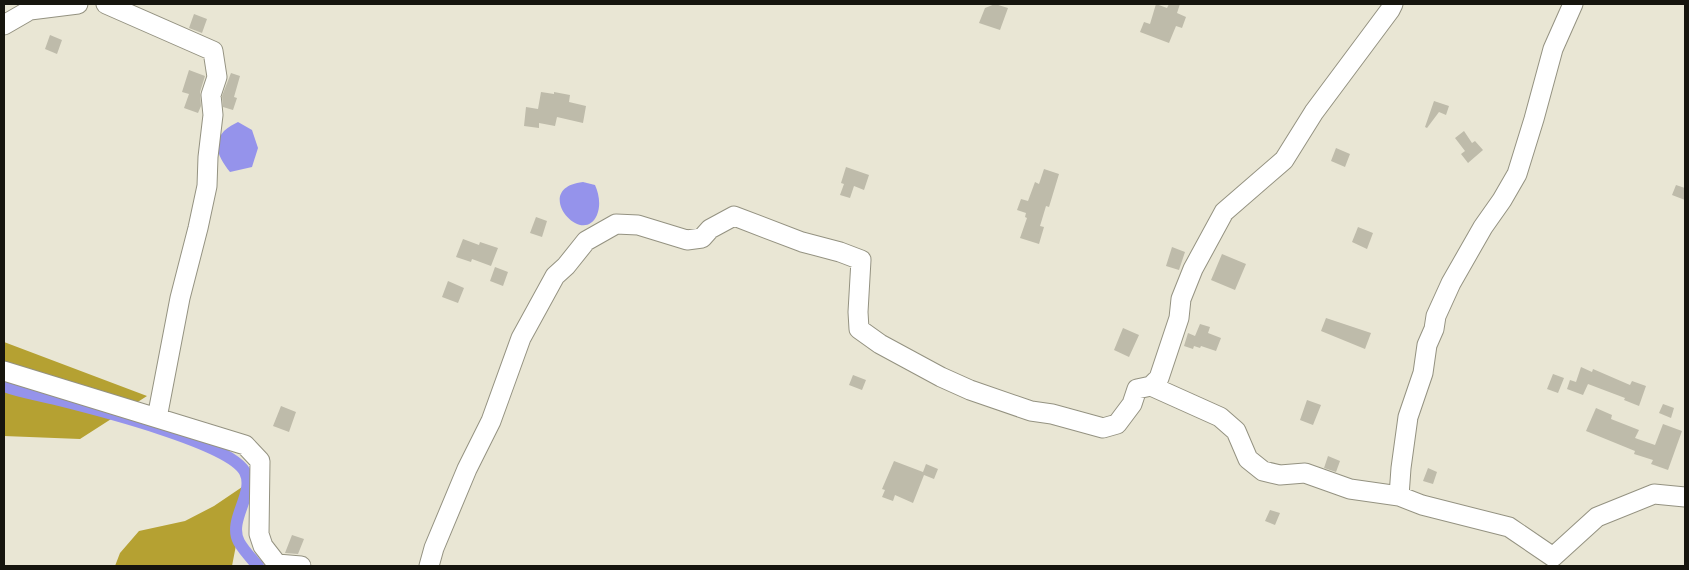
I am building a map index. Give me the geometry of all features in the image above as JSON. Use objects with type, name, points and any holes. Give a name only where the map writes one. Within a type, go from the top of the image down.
[{"type":"street","points":[[4,25],[30,10],[78,4]]},
{"type":"street","points":[[106,4],[213,51],[217,77],[211,95],[213,115],[207,186],[180,298],[157,418]]},
{"type":"street","points":[[429,566],[434,548],[467,469],[491,421],[521,338],[555,276],[566,266],[586,241],[616,224],[638,225],[687,240],[702,238],[710,229],[734,216],[802,242],[840,252],[861,260],[859,329],[880,344],[941,377],[970,390],[1031,411],[1052,414],[1103,428],[1117,424],[1132,404],[1137,389],[1151,386],[1159,378],[1179,318],[1181,299],[1193,269],[1224,212],[1284,160],[1314,112],[1393,4]]},
{"type":"street","points":[[1399,496],[1408,417],[1423,373],[1427,345],[1434,329],[1436,316],[1451,283],[1483,227],[1517,174],[1553,49],[1573,4]]},
{"type":"street","points":[[4,371],[245,445],[260,461],[259,534],[263,546],[277,564],[301,566]]},
{"type":"street","points":[[1151,386],[1220,416],[1236,431],[1248,459],[1263,471],[1280,475],[1305,473],[1350,489],[1399,496],[1422,505],[1509,527],[1553,557],[1598,517],[1654,494],[1685,497]]},
{"type":"shaded area","points":[[238,122],[252,130],[258,148],[252,167],[230,172],[218,152],[218,141],[224,131]]},
{"type":"shaded area","points":[[583,182],[595,185],[599,203],[597,215],[590,224],[581,225],[572,221],[564,213],[560,204],[561,194],[568,187]]},
{"type":"shaded area","points":[[4,342],[147,396],[80,439],[4,436]]},
{"type":"shaded area","points":[[248,483],[232,566],[115,566],[120,553],[139,531],[185,521],[214,506]]},
{"type":"building","points":[[995,4],[1008,8],[1000,30],[979,23],[985,8]]},
{"type":"building","points":[[1156,4],[1167,8],[1169,4],[1180,4],[1177,13],[1186,17],[1182,28],[1176,26],[1169,43],[1140,32],[1144,22],[1150,24]]},
{"type":"building","points":[[194,14],[207,19],[202,33],[189,28]]},
{"type":"building","points":[[50,35],[62,40],[57,54],[45,49]]},
{"type":"building","points":[[189,70],[205,76],[200,92],[201,106],[198,113],[184,108],[189,94],[182,92]]},
{"type":"building","points":[[231,73],[240,76],[234,97],[237,98],[233,110],[223,107],[222,96]]},
{"type":"building","points":[[541,92],[570,95],[569,102],[586,106],[583,123],[557,117],[555,126],[539,123],[539,128],[524,126],[526,107],[538,109]]},
{"type":"building","points":[[1434,101],[1449,106],[1446,115],[1439,112],[1427,128],[1425,127]]},
{"type":"building","points":[[1464,131],[1472,143],[1475,141],[1483,150],[1468,163],[1461,154],[1465,151],[1455,138]]},
{"type":"building","points":[[1336,148],[1350,154],[1345,167],[1331,161]]},
{"type":"building","points":[[846,167],[869,175],[864,190],[854,186],[850,198],[840,195],[844,184],[841,183]]},
{"type":"building","points":[[1044,169],[1059,174],[1049,207],[1046,206],[1040,226],[1044,227],[1039,244],[1020,238],[1027,218],[1025,217],[1026,213],[1017,210],[1021,199],[1028,201],[1035,182],[1039,184]]},
{"type":"building","points":[[1676,185],[1685,188],[1685,200],[1672,195]]},
{"type":"building","points":[[536,217],[547,221],[542,237],[530,233]]},
{"type":"building","points":[[1358,227],[1373,233],[1367,249],[1352,242]]},
{"type":"building","points":[[463,239],[479,245],[480,242],[498,248],[491,266],[472,259],[471,262],[456,257]]},
{"type":"building","points":[[1172,247],[1185,252],[1179,270],[1166,266]]},
{"type":"building","points":[[1222,254],[1246,264],[1235,290],[1211,280]]},
{"type":"building","points":[[495,267],[508,272],[503,286],[490,281]]},
{"type":"building","points":[[448,281],[464,288],[458,303],[442,297]]},
{"type":"building","points":[[1326,318],[1371,333],[1365,349],[1321,331]]},
{"type":"building","points":[[1200,324],[1210,327],[1208,333],[1221,338],[1216,351],[1201,346],[1200,348],[1194,346],[1193,349],[1184,346],[1188,333],[1195,336]]},
{"type":"building","points":[[1123,328],[1139,335],[1129,357],[1114,350]]},
{"type":"building","points":[[1581,367],[1592,372],[1593,369],[1630,385],[1632,381],[1646,386],[1639,406],[1624,400],[1625,398],[1588,384],[1583,395],[1567,389],[1570,380],[1576,382]]},
{"type":"building","points":[[1553,374],[1564,378],[1558,393],[1547,389]]},
{"type":"building","points":[[853,375],[866,380],[862,390],[849,385]]},
{"type":"building","points":[[1307,400],[1321,405],[1313,425],[1300,420]]},
{"type":"building","points":[[1663,404],[1674,408],[1671,418],[1659,413]]},
{"type":"building","points":[[281,406],[296,412],[289,432],[273,426]]},
{"type":"building","points":[[1596,408],[1612,415],[1611,419],[1639,430],[1635,438],[1655,445],[1663,424],[1682,431],[1668,470],[1651,464],[1653,460],[1634,454],[1635,451],[1586,431]]},
{"type":"building","points":[[1328,456],[1340,461],[1336,472],[1324,468]]},
{"type":"building","points":[[894,461],[923,472],[926,464],[938,469],[934,479],[924,475],[913,503],[895,495],[893,501],[882,497],[885,490],[882,489]]},
{"type":"building","points":[[1428,468],[1437,472],[1433,484],[1423,481]]},
{"type":"building","points":[[1270,510],[1280,513],[1275,525],[1265,521]]},
{"type":"building","points":[[292,535],[304,539],[298,554],[285,553]]},
{"type":"waterway","points":[[4,386],[160,428],[215,450],[234,461],[245,472],[247,480],[247,489],[236,525],[236,534],[241,545],[258,566]]}]
